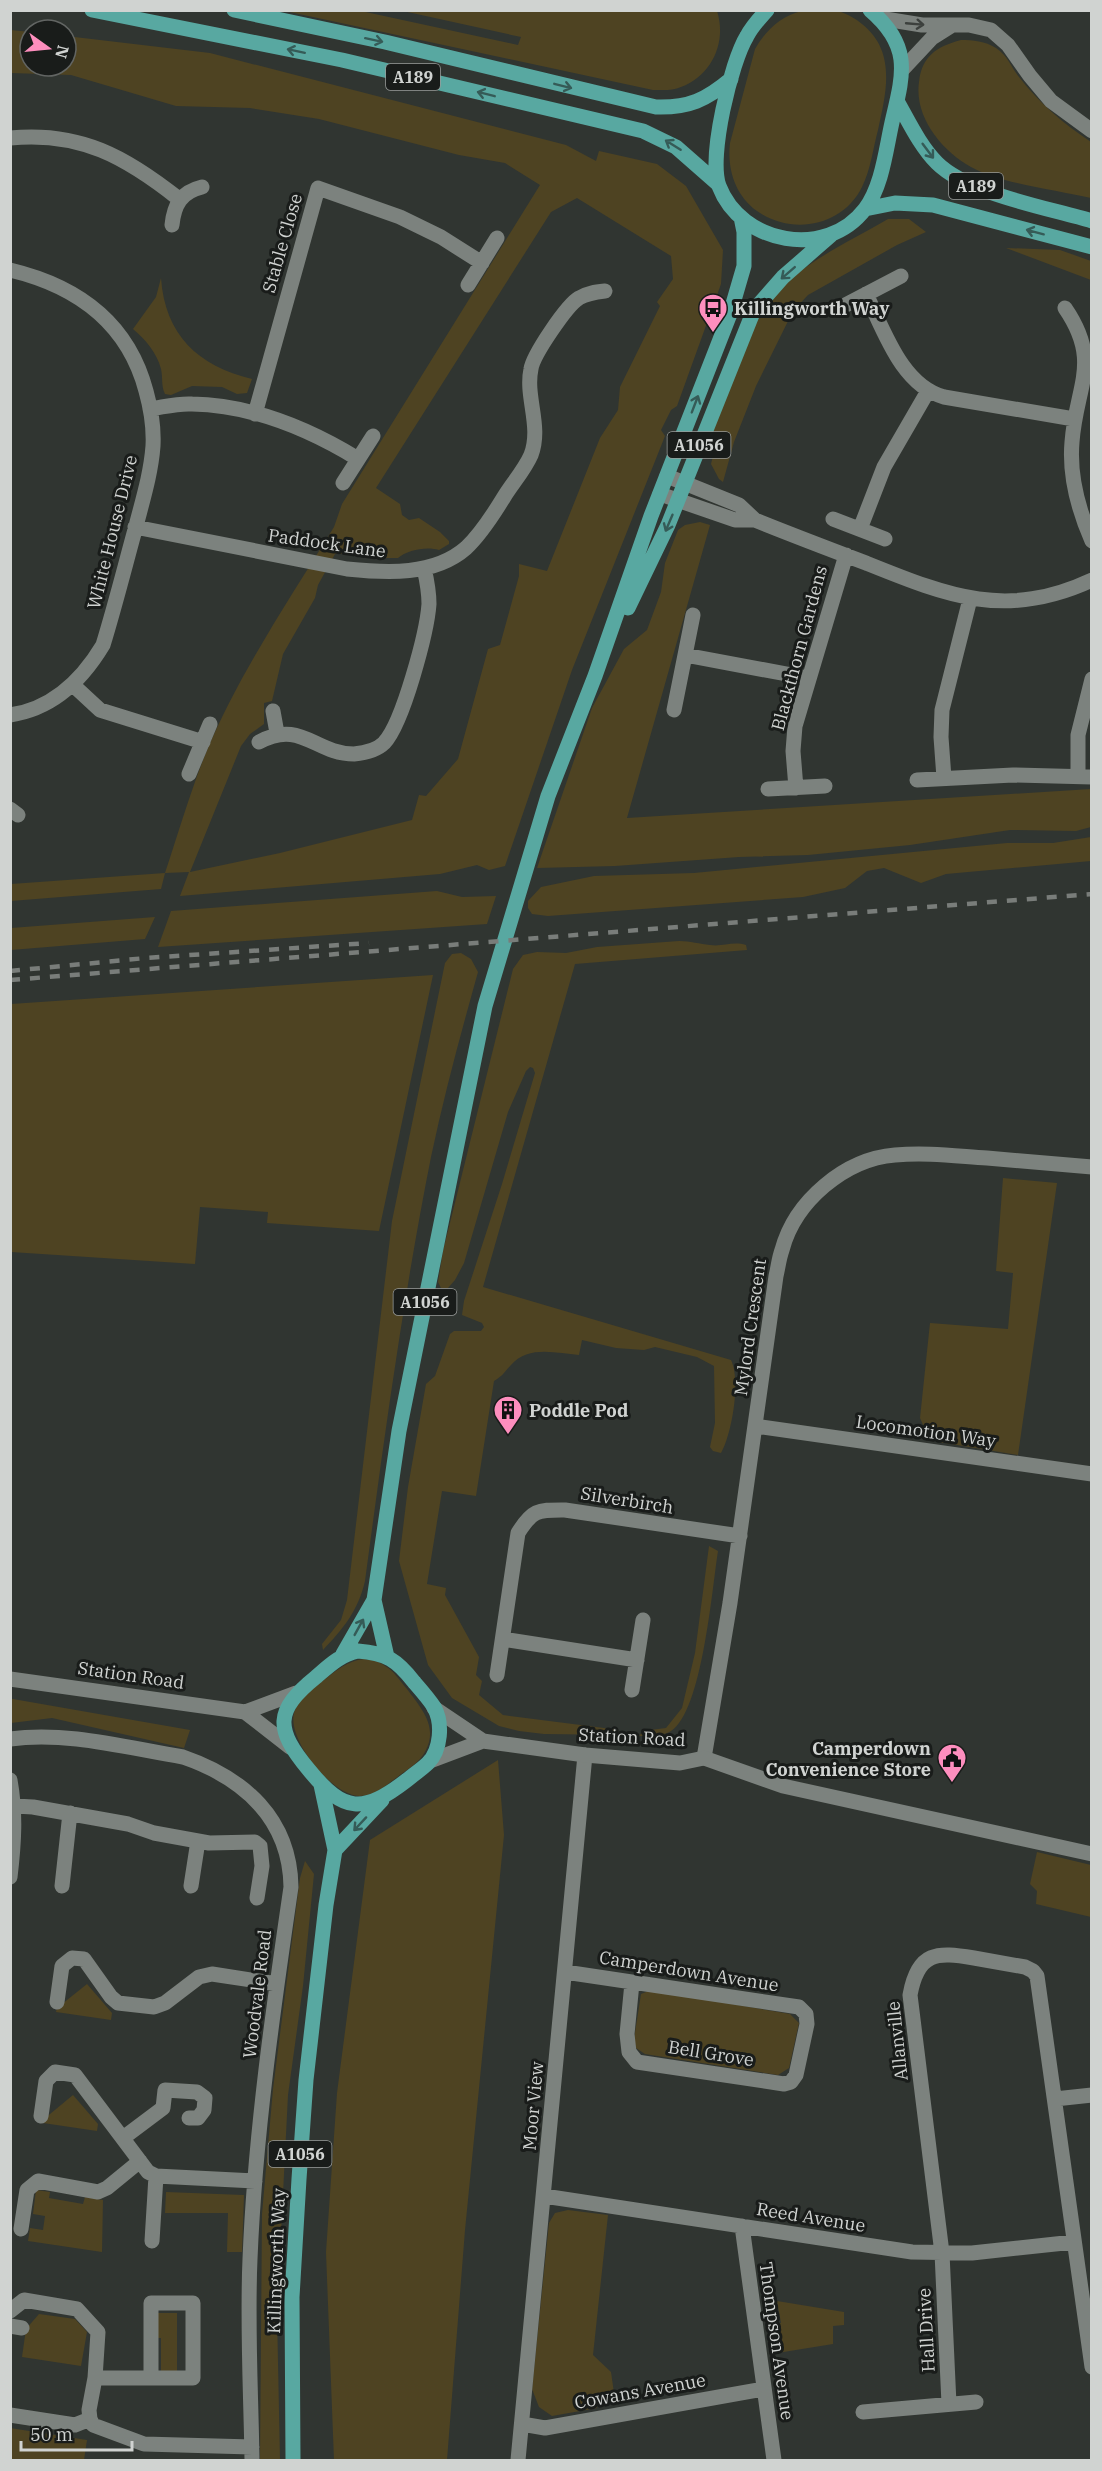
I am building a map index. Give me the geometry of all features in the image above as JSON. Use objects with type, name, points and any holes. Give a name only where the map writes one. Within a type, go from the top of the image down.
[{"type":"main road","name":"A189","points":[[92,10],[342,60],[643,132],[676,147],[717,183],[723,195],[741,217],[764,233],[781,238],[809,240],[831,234],[856,218],[865,209],[878,183],[903,69],[894,38],[875,14]]},
{"type":"main road","name":"A189","points":[[234,10],[385,42],[656,107],[675,108],[689,105],[712,95],[731,79]]},
{"type":"main road","points":[[717,183],[716,149],[731,79],[746,36],[767,10]]},
{"type":"main road","name":"A189","points":[[897,102],[926,150],[949,174],[965,183],[1092,220]]},
{"type":"main road","name":"A189","points":[[865,209],[895,203],[933,205],[1092,247]]},
{"type":"main road","name":"A1056","points":[[344,1654],[374,1600],[399,1431],[485,1006],[548,796],[595,676],[660,494],[730,314],[744,266],[744,232],[741,217]]},
{"type":"main road","name":"A1056","points":[[595,676],[678,501],[754,310],[783,277],[831,234]]},
{"type":"main road","name":"A1056","points":[[374,1600],[387,1656]]},
{"type":"main road","points":[[335,1850],[385,1797],[430,1761],[437,1749],[440,1735],[435,1708],[400,1664],[387,1656],[358,1651],[344,1654],[296,1693],[288,1705],[283,1721],[290,1747],[328,1793],[352,1803],[368,1803],[385,1797]]},
{"type":"main road","name":"Killingworth Way","points":[[294,2460],[292,2297],[298,2179],[306,2080],[326,1905],[335,1850],[321,1785]]},
{"type":"street","points":[[875,14],[922,25],[982,27],[999,36],[1051,101],[1092,131]]},
{"type":"street","points":[[903,69],[932,38],[951,26]]},
{"type":"street","points":[[10,138],[47,136],[95,147],[132,165],[179,199]]},
{"type":"street","points":[[172,225],[173,212],[179,199],[193,189],[202,187]]},
{"type":"street","name":"Stable Close","points":[[255,414],[318,188],[400,217],[441,237],[482,263]]},
{"type":"street","points":[[468,285],[497,238]]},
{"type":"street","name":"White House Drive","points":[[10,270],[55,284],[73,294],[97,310],[117,332],[134,360],[150,409],[153,445],[149,476],[103,645],[91,665],[73,685],[53,699],[22,713],[10,715]]},
{"type":"street","points":[[836,310],[901,276]]},
{"type":"street","name":"Paddock Lane","points":[[135,527],[347,569],[400,572],[424,568],[465,549],[487,523],[531,454],[536,425],[530,390],[531,368],[567,309],[586,287],[605,291]]},
{"type":"street","points":[[866,294],[907,372],[928,391],[944,397],[1074,419]]},
{"type":"street","points":[[1065,308],[1086,331],[1085,370],[1074,419],[1071,462],[1073,482],[1082,516],[1092,541]]},
{"type":"street","points":[[860,529],[884,467],[928,391]]},
{"type":"street","points":[[150,409],[191,404],[255,414],[309,432],[358,459]]},
{"type":"street","points":[[343,483],[373,436]]},
{"type":"street","points":[[667,476],[739,505],[755,520]]},
{"type":"street","points":[[660,494],[735,520],[755,520],[932,589],[970,599],[1025,601],[1057,593],[1092,580]]},
{"type":"street","points":[[834,519],[885,539]]},
{"type":"street","name":"Blackthorn Gardens","points":[[796,788],[793,737],[808,678],[846,555]]},
{"type":"street","points":[[259,742],[277,734],[297,736],[336,752],[355,754],[369,751],[386,741],[403,705],[424,629],[429,590],[424,568]]},
{"type":"street","points":[[944,778],[942,710],[970,599]]},
{"type":"street","points":[[674,710],[693,615]]},
{"type":"street","points":[[685,655],[808,678]]},
{"type":"street","points":[[917,780],[1013,775],[1085,777],[1078,735],[1092,679]]},
{"type":"street","points":[[73,685],[100,710],[203,741]]},
{"type":"street","points":[[273,711],[277,734]]},
{"type":"street","points":[[189,774],[210,724]]},
{"type":"street","points":[[768,789],[825,786]]},
{"type":"street","name":"Mylord Crescent","points":[[704,1758],[740,1536],[782,1248],[793,1224],[813,1196],[823,1187],[855,1167],[893,1155],[942,1154],[1092,1167]]},
{"type":"street","name":"Locomotion Way","points":[[755,1426],[1092,1474]]},
{"type":"street","name":"Silverbirch","points":[[503,1639],[518,1533],[529,1515],[543,1510],[565,1510],[740,1536]]},
{"type":"street","points":[[632,1690],[643,1620]]},
{"type":"street","points":[[497,1675],[503,1639],[637,1660]]},
{"type":"street","name":"Station Road","points":[[10,1679],[245,1712],[290,1747]]},
{"type":"street","points":[[245,1712],[296,1693]]},
{"type":"street","name":"Station Road","points":[[435,1708],[483,1741],[585,1755],[680,1763],[704,1758],[783,1786],[1092,1854]]},
{"type":"street","name":"Woodvale Road","points":[[10,1739],[33,1736],[61,1738],[183,1757],[221,1772],[246,1789],[260,1804],[277,1831],[291,1872],[255,2181],[250,2262],[252,2454]]},
{"type":"street","name":"Station Road","points":[[430,1761],[483,1741]]},
{"type":"street","name":"Moor View","points":[[518,2460],[585,1755]]},
{"type":"street","points":[[10,1780],[15,1806],[15,1836],[10,1877]]},
{"type":"street","points":[[15,1806],[70,1813],[209,1843],[255,1842],[260,1846],[262,1866],[257,1898]]},
{"type":"street","points":[[68,1880],[70,1813]]},
{"type":"street","points":[[191,1886],[198,1841]]},
{"type":"street","name":"Allanville","points":[[942,2253],[910,1995],[914,1978],[924,1962],[943,1953],[1025,1967],[1033,1971],[1039,1983],[1092,2367]]},
{"type":"street","points":[[62,1995],[62,1966],[72,1958],[84,1959],[111,1997],[118,2003],[154,2007],[165,2003],[199,1977],[212,1974],[277,1984]]},
{"type":"street","name":"Camperdown Avenue","points":[[565,1972],[798,2007],[806,2014]]},
{"type":"street","name":"Bell Grove","points":[[632,1983],[627,2034],[629,2052],[637,2062],[784,2084],[791,2082],[796,2075],[807,2024],[806,2014]]},
{"type":"street","points":[[46,2107],[46,2080],[55,2072],[75,2075],[148,2172],[156,2176],[255,2181]]},
{"type":"street","points":[[123,2138],[163,2108],[165,2090],[197,2092],[205,2098],[204,2110],[198,2118],[189,2118]]},
{"type":"street","points":[[1055,2098],[1092,2095]]},
{"type":"street","points":[[27,2223],[27,2190],[38,2181],[98,2192],[107,2188],[140,2161]]},
{"type":"street","points":[[152,2241],[156,2176]]},
{"type":"street","name":"Reed Avenue","points":[[544,2196],[912,2252],[972,2253],[1074,2241]]},
{"type":"street","name":"Thompson Avenue","points":[[742,2226],[774,2460]]},
{"type":"street","name":"Hall Drive","points":[[942,2253],[949,2404]]},
{"type":"street","points":[[10,2311],[24,2300],[76,2309],[98,2332],[90,2418],[93,2425],[144,2444],[252,2454]]},
{"type":"street","points":[[94,2378],[151,2378],[193,2378],[193,2303],[151,2303],[151,2378]]},
{"type":"street","name":"Cowans Avenue","points":[[522,2424],[545,2428],[764,2389]]},
{"type":"street","points":[[863,2412],[976,2402]]},
{"type":"street","points":[[10,2415],[75,2425],[90,2418]]},
{"type":"street","points":[[142,2460],[144,2444]]},
{"type":"shaded area","points":[[834,10],[859,22],[873,35],[880,47],[885,60],[886,88],[870,166],[862,187],[842,211],[816,223],[801,225],[771,219],[749,205],[734,181],[729,153],[755,49],[775,25],[787,16],[802,11]]},
{"type":"shaded area","points":[[285,11],[361,11],[518,45],[521,37],[403,11],[717,11],[720,34],[718,46],[709,66],[692,82],[678,88],[653,90]]},
{"type":"shaded area","points":[[11,30],[18,31],[18,73],[11,73]]},
{"type":"shaded area","points":[[78,37],[210,53],[566,145],[596,161],[599,151],[657,164],[686,186],[723,250],[721,284],[677,406],[671,410],[661,430],[665,436],[572,670],[505,866],[489,870],[477,865],[440,874],[180,896],[189,872],[165,873],[205,755],[248,667],[334,527],[342,504],[540,185],[505,163],[459,155],[319,119],[250,108],[176,106],[78,77]],"holes":[[[577,198],[671,256],[673,279],[657,302],[660,306],[620,387],[618,410],[600,438],[547,571],[519,564],[519,576],[500,645],[488,649],[458,759],[426,796],[419,795],[412,820],[280,853],[190,872],[241,746],[250,734],[264,724],[264,703],[272,701],[283,654],[315,598],[318,585],[335,554],[372,553],[380,558],[398,558],[412,551],[429,548],[439,550],[449,544],[440,532],[419,518],[409,520],[402,515],[400,504],[376,488],[551,212]]]},
{"type":"shaded area","points":[[961,40],[983,42],[1000,51],[1043,104],[1091,142],[1091,198],[1013,182],[984,173],[960,160],[940,142],[932,132],[921,108],[919,82],[923,65],[932,54],[944,46]]},
{"type":"shaded area","points":[[888,219],[909,219],[926,232],[897,245],[808,295],[793,311],[756,386],[734,442],[723,482],[711,464],[716,444],[708,440],[743,346],[761,311],[796,274]]},
{"type":"shaded area","points":[[1006,248],[1060,250],[1091,261],[1091,280]]},
{"type":"shaded area","points":[[161,278],[169,316],[177,332],[188,345],[216,366],[252,379],[247,393],[237,394],[222,387],[192,386],[171,395],[165,394],[157,357],[133,329],[156,297]]},
{"type":"shaded area","points":[[700,522],[710,525],[627,818],[1091,789],[1091,827],[1076,831],[1010,830],[910,845],[808,855],[537,868],[592,708],[624,649],[647,630],[661,592],[665,563],[678,530],[685,525]]},
{"type":"shaded area","points":[[1091,837],[1091,861],[946,874],[921,883],[884,868],[867,871],[845,888],[803,897],[548,916],[532,914],[528,908],[528,901],[541,887],[594,876],[694,873],[1007,843],[1053,843]]},
{"type":"shaded area","points":[[165,873],[161,889],[11,901],[11,884]]},
{"type":"shaded area","points":[[437,891],[462,897],[496,896],[487,924],[158,947],[171,911]]},
{"type":"shaded area","points":[[155,917],[145,939],[11,950],[11,928]]},
{"type":"shaded area","points":[[679,941],[714,945],[741,944],[746,945],[747,950],[575,964],[483,1287],[731,1360],[735,1380],[732,1420],[721,1453],[713,1451],[710,1447],[715,1423],[714,1366],[697,1357],[655,1347],[644,1350],[616,1348],[582,1340],[579,1355],[543,1352],[526,1355],[518,1359],[494,1381],[476,1496],[442,1491],[427,1584],[446,1588],[445,1595],[479,1657],[476,1675],[482,1681],[479,1695],[503,1715],[612,1729],[627,1735],[544,1734],[519,1731],[499,1726],[452,1698],[428,1665],[399,1561],[408,1487],[426,1384],[435,1376],[450,1334],[454,1331],[481,1331],[484,1327],[482,1323],[462,1315],[464,1301],[535,1073],[533,1068],[530,1067],[526,1071],[508,1112],[464,1263],[448,1288],[441,1288],[438,1282],[443,1251],[513,969],[523,955],[537,952],[566,953],[597,947]]},
{"type":"shaded area","points":[[461,953],[471,959],[478,972],[441,1111],[421,1210],[395,1369],[365,1581],[349,1619],[323,1650],[322,1644],[341,1620],[347,1600],[392,1221],[445,963],[452,954]]},
{"type":"shaded area","points":[[433,975],[379,1231],[267,1223],[268,1212],[200,1207],[195,1264],[11,1252],[11,1004]]},
{"type":"shaded area","points":[[1003,1178],[1057,1183],[1018,1455],[939,1442],[927,1434],[920,1418],[930,1323],[1008,1329],[1013,1273],[996,1271]]},
{"type":"shaded area","points":[[709,1546],[718,1551],[704,1648],[691,1700],[682,1719],[671,1731],[660,1735],[639,1736],[643,1731],[666,1728],[682,1708],[695,1653]]},
{"type":"shaded area","points":[[364,1659],[380,1663],[394,1673],[422,1710],[430,1733],[426,1750],[417,1762],[379,1790],[360,1796],[349,1794],[337,1787],[314,1765],[297,1737],[294,1713],[302,1698],[314,1687],[342,1666]]},
{"type":"shaded area","points":[[10,1699],[190,1730],[184,1748],[52,1718],[11,1723]]},
{"type":"shaded area","points":[[498,1760],[504,1835],[465,2230],[447,2460],[334,2460],[326,2252],[337,2093],[370,1840]]},
{"type":"shaded area","points":[[1037,1852],[1091,1865],[1091,1917],[1036,1904],[1037,1891],[1030,1884]]},
{"type":"shaded area","points":[[305,1861],[314,1874],[303,1986],[288,2095],[277,2313],[280,2460],[260,2460],[262,2214],[273,2089],[300,1878]]},
{"type":"shaded area","points":[[87,1984],[112,2013],[111,2020],[56,2012],[57,2008]]},
{"type":"shaded area","points":[[651,1990],[790,2014],[799,2023],[789,2068],[778,2075],[645,2054],[636,2048],[634,2039],[641,1994]]},
{"type":"shaded area","points":[[73,2095],[98,2124],[97,2131],[43,2123],[44,2119]]},
{"type":"shaded area","points":[[36,2190],[50,2192],[49,2198],[83,2204],[85,2197],[103,2200],[102,2252],[28,2241],[30,2228],[43,2230],[45,2216],[33,2214]]},
{"type":"shaded area","points":[[166,2192],[244,2195],[242,2252],[227,2252],[228,2213],[165,2213]]},
{"type":"shaded area","points":[[568,2210],[608,2215],[593,2355],[611,2372],[614,2393],[595,2396],[597,2408],[552,2416],[539,2407],[532,2389],[549,2223],[555,2213]]},
{"type":"shaded area","points":[[777,2301],[844,2312],[844,2325],[833,2326],[833,2344],[771,2354],[767,2324],[781,2323]]},
{"type":"shaded area","points":[[156,2313],[177,2313],[177,2372],[161,2372],[161,2338],[155,2338]]},
{"type":"shaded area","points":[[39,2314],[75,2319],[87,2332],[81,2366],[22,2357],[26,2329]]},
{"type":"shaded area","points":[[10,2428],[87,2440],[84,2460],[11,2460]]},
{"type":"railway","points":[[10,980],[1092,894]]},
{"type":"railway","points":[[10,971],[146,958],[369,943]]},
{"type":"place","name":"Killingworth Way","points":[[713,334]]},
{"type":"place","name":"Poddle Pod","points":[[508,1436]]},
{"type":"place","name":"Camperdown Convenience Store","points":[[952,1784]]}]
